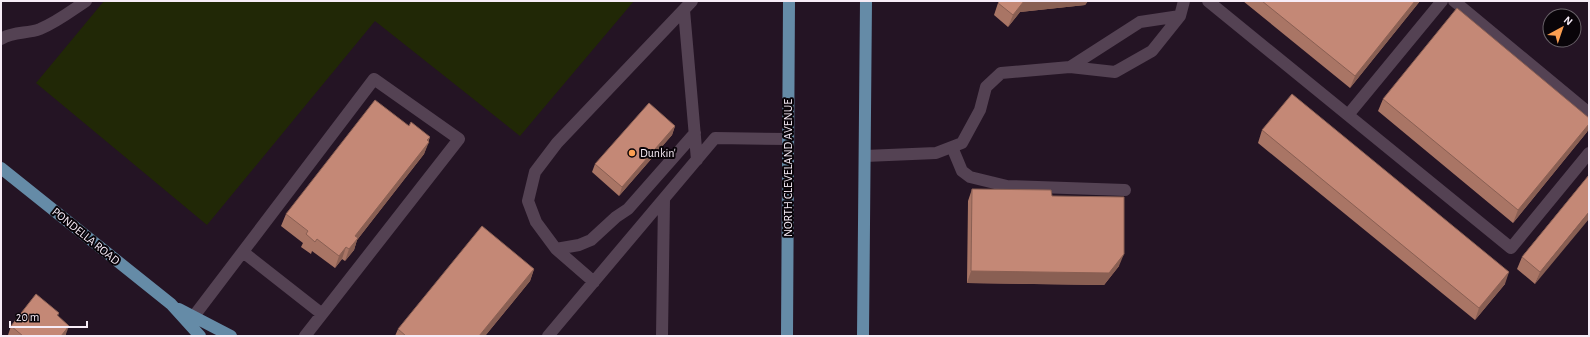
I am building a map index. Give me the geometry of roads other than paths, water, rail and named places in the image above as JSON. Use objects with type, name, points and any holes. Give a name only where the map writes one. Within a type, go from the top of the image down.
[{"type":"main road","name":"NORTH CLEVELAND AVENUE","points":[[787,336],[790,1]]},
{"type":"main road","points":[[863,336],[866,1]]},
{"type":"main road","name":"PONDELLA ROAD","points":[[1,168],[171,304],[200,336]]},
{"type":"main road","name":"PONDELLA ROAD","points":[[171,304],[231,336]]},
{"type":"lane","points":[[1,39],[7,34],[38,29],[61,19],[86,1]]},
{"type":"lane","points":[[865,156],[936,153],[962,143],[980,110],[986,87],[1001,73],[1070,67],[1115,72],[1152,51],[1180,16],[1184,1]]},
{"type":"lane","points":[[1208,1],[1511,248],[1589,153]]},
{"type":"lane","points":[[1348,115],[1442,1]]},
{"type":"lane","points":[[1454,1],[1589,113]]},
{"type":"lane","points":[[688,5],[697,160]]},
{"type":"lane","points":[[594,282],[556,249],[536,222],[528,201],[535,172],[557,143],[688,5]]},
{"type":"lane","points":[[1070,67],[1140,22],[1180,16]]},
{"type":"lane","points":[[194,316],[374,79],[459,139],[305,336]]},
{"type":"lane","points":[[556,249],[579,245],[591,240],[616,217],[628,209],[695,133]]},
{"type":"lane","points":[[548,336],[716,138],[788,139]]},
{"type":"lane","points":[[952,147],[962,171],[970,177],[1007,186],[1125,190]]},
{"type":"lane","points":[[662,336],[664,200]]},
{"type":"lane","points":[[243,252],[322,314]]},
{"type":"place","name":"Dunkin'","points":[[632,153]]}]
